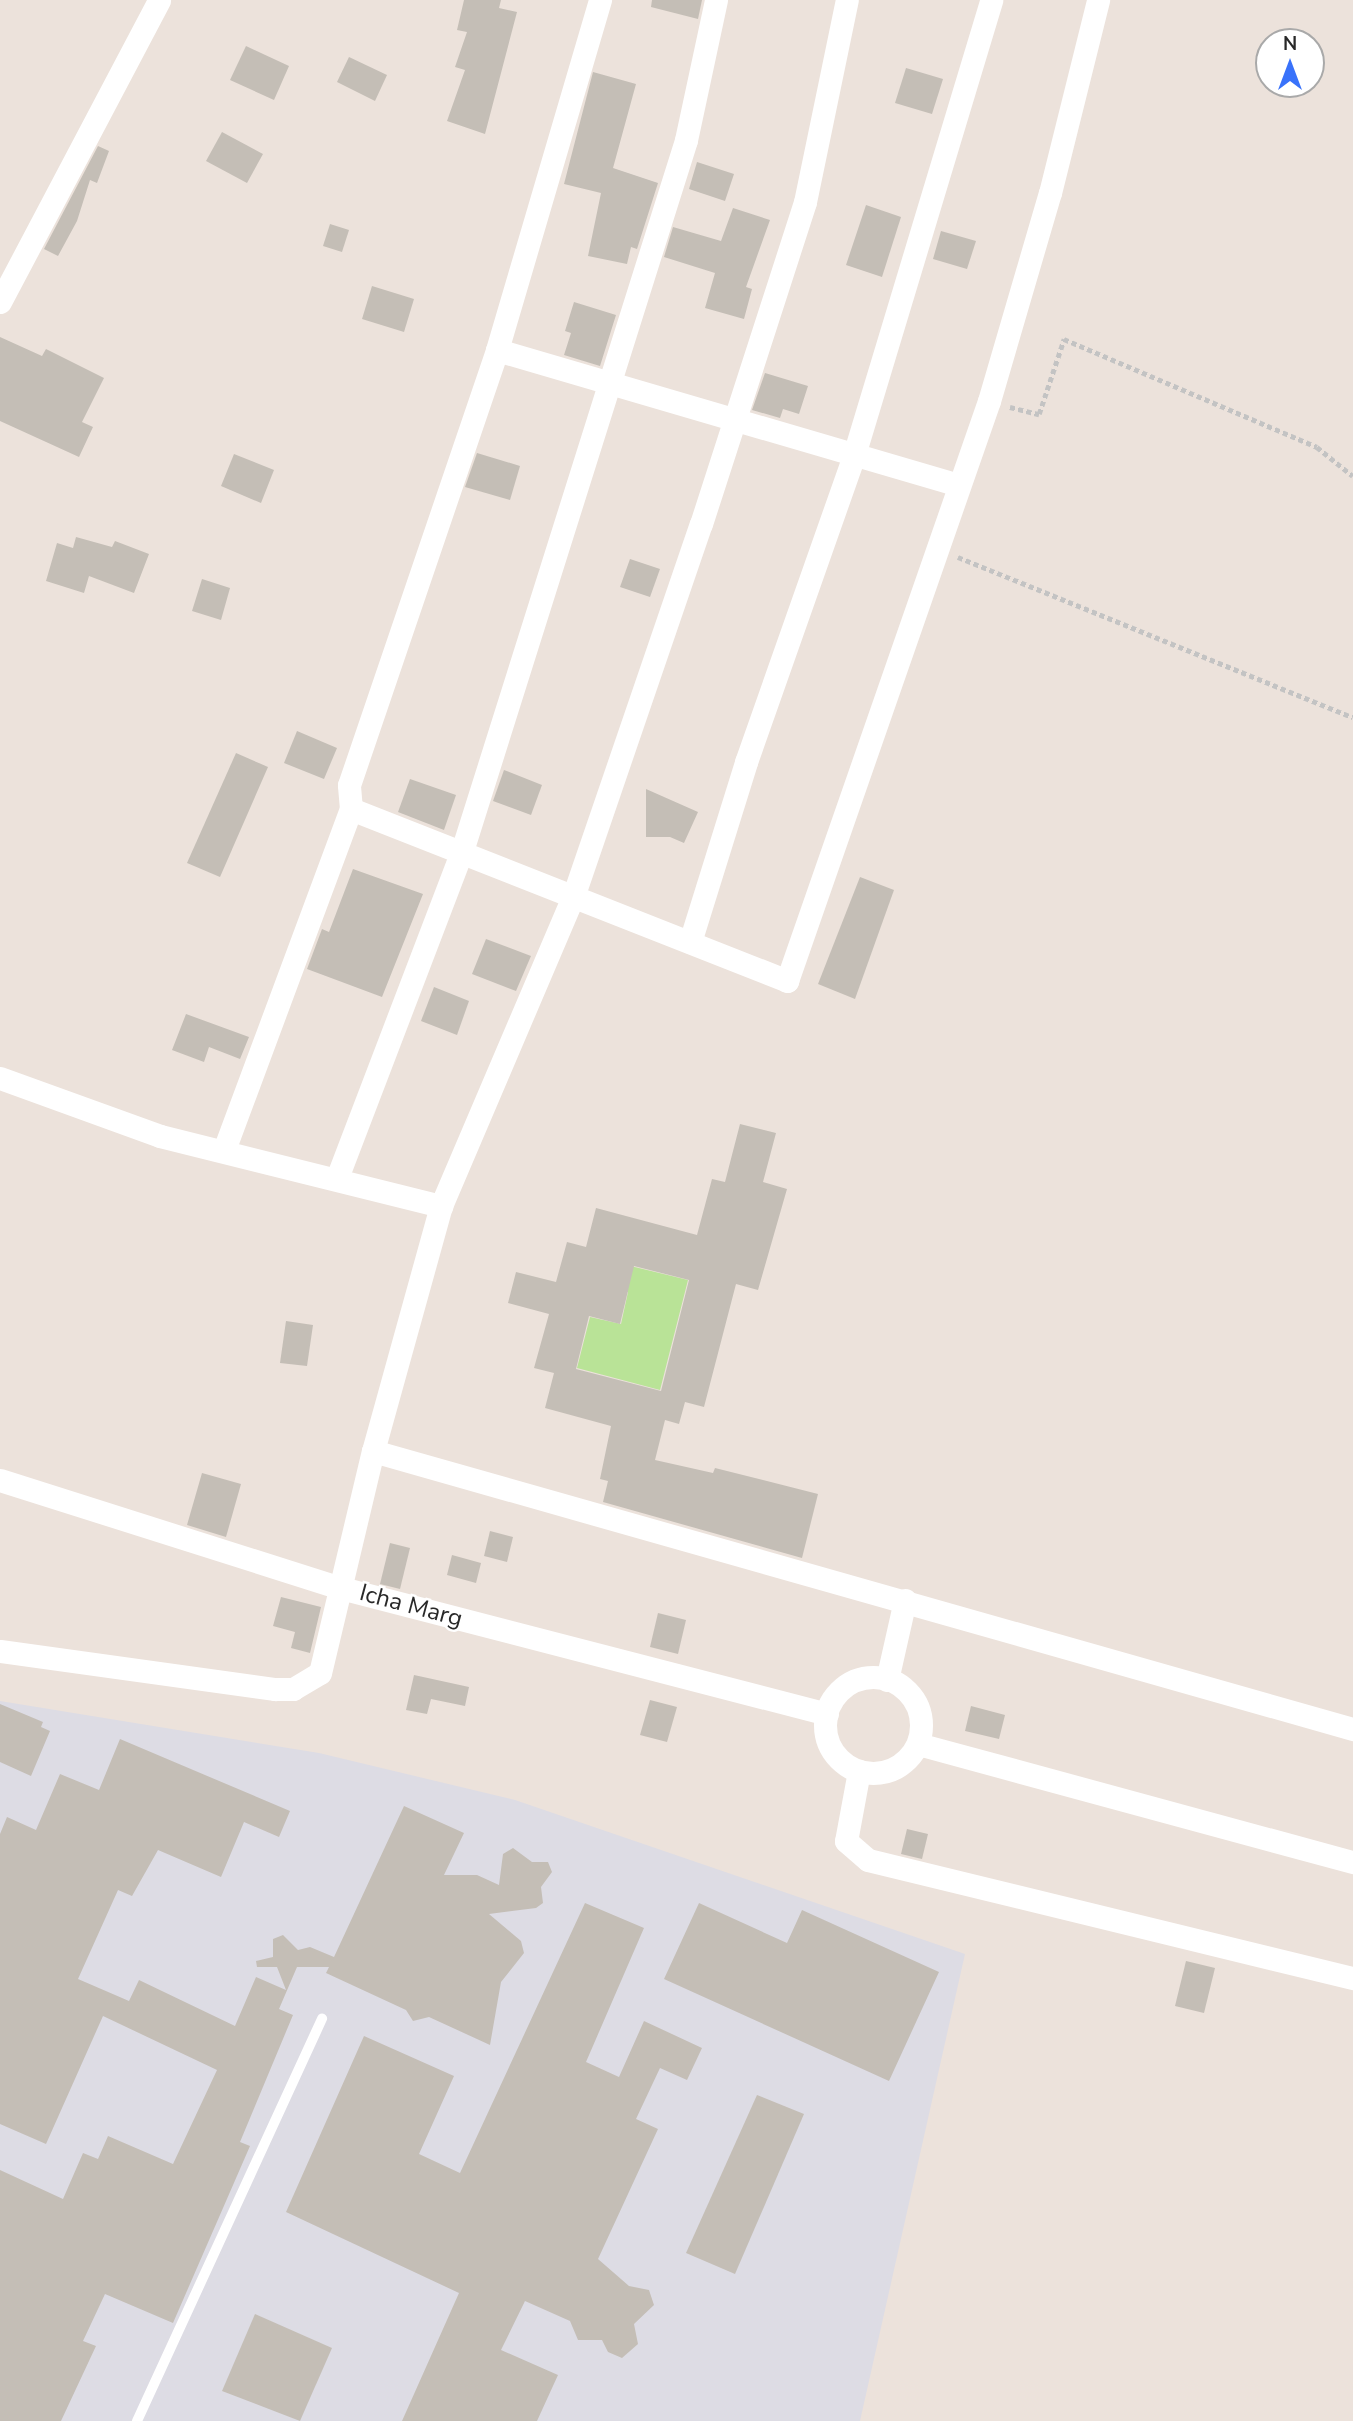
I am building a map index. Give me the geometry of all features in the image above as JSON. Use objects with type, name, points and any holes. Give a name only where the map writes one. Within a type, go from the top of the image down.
[{"type":"street","points":[[0,302],[159,0]]},
{"type":"street","points":[[224,1150],[351,809],[349,785],[497,350],[600,0]]},
{"type":"street","points":[[337,1178],[462,851],[613,383],[686,140],[716,0]]},
{"type":"street","points":[[0,1651],[293,1689],[314,1678],[327,1660],[373,1451],[441,1206],[573,897],[701,524],[732,417],[805,202],[848,0]]},
{"type":"street","points":[[690,942],[746,762],[854,454],[991,0]]},
{"type":"street","points":[[351,809],[787,981],[989,401],[1049,192],[1098,0]]},
{"type":"street","points":[[497,350],[959,485]]},
{"type":"street","points":[[0,1078],[160,1136],[441,1206]]},
{"type":"street","points":[[373,1451],[1353,1729]]},
{"type":"street","name":"Icha Marg","points":[[0,1480],[341,1588],[827,1714]]},
{"type":"street","points":[[887,1680],[905,1601]]},
{"type":"street","points":[[864,1679],[887,1680],[901,1687],[916,1705],[921,1728],[918,1744],[893,1769],[859,1771],[831,1749],[825,1732],[827,1714],[843,1688],[864,1679]]},
{"type":"street","points":[[918,1744],[1353,1862]]},
{"type":"street","points":[[859,1771],[846,1841],[868,1860],[1353,1978]]},
{"type":"lane","points":[[137,2421],[322,2019]]},
{"type":"path","points":[[989,401],[1039,414],[1064,339],[1317,447],[1353,476]]},
{"type":"path","points":[[937,549],[1353,717]]},
{"type":"shaded area","points":[[0,1701],[319,1753],[515,1800],[965,1954],[860,2421],[0,2421]]},
{"type":"green space","points":[[606,1260],[688,1280],[660,1390],[577,1368],[590,1317],[621,1324],[628,1292],[600,1284]]},
{"type":"building","points":[[464,0],[501,0],[499,8],[517,12],[485,134],[447,121],[465,70],[455,67],[467,32],[457,30]]},
{"type":"building","points":[[652,0],[702,0],[698,19],[651,7]]},
{"type":"building","points":[[246,46],[289,66],[274,100],[230,80]]},
{"type":"building","points":[[349,57],[387,75],[375,101],[337,82]]},
{"type":"building","points":[[906,68],[943,79],[932,114],[895,103]]},
{"type":"building","points":[[593,72],[636,84],[613,168],[658,183],[637,249],[631,247],[627,264],[588,256],[601,193],[564,184]]},
{"type":"building","points":[[222,132],[263,154],[247,183],[206,161]]},
{"type":"building","points":[[98,146],[109,151],[97,183],[90,180],[77,221],[58,256],[44,249]]},
{"type":"building","points":[[697,162],[734,174],[725,201],[689,189]]},
{"type":"building","points":[[866,205],[901,217],[882,277],[846,265]]},
{"type":"building","points":[[733,208],[770,220],[746,287],[752,289],[744,319],[705,308],[715,273],[664,257],[673,227],[721,241]]},
{"type":"building","points":[[330,224],[349,230],[342,252],[323,246]]},
{"type":"building","points":[[941,231],[976,241],[967,269],[933,259]]},
{"type":"building","points":[[372,286],[414,299],[404,332],[362,319]]},
{"type":"building","points":[[574,302],[616,315],[600,366],[564,355],[571,333],[565,331]]},
{"type":"building","points":[[0,337],[42,356],[46,349],[104,378],[82,422],[93,427],[79,457],[0,421]]},
{"type":"building","points":[[765,373],[808,386],[799,414],[783,409],[780,418],[752,410]]},
{"type":"building","points":[[477,453],[520,466],[510,500],[465,487]]},
{"type":"building","points":[[234,454],[274,470],[261,503],[221,486]]},
{"type":"building","points":[[76,537],[112,547],[115,541],[149,554],[134,593],[89,576],[84,593],[46,581],[57,543],[73,548]]},
{"type":"building","points":[[630,559],[660,569],[650,597],[620,587]]},
{"type":"building","points":[[202,579],[230,588],[221,620],[192,611]]},
{"type":"building","points":[[297,731],[337,748],[324,779],[284,763]]},
{"type":"building","points":[[236,753],[268,767],[220,877],[187,863]]},
{"type":"building","points":[[504,770],[542,785],[531,815],[493,801]]},
{"type":"building","points":[[410,779],[456,795],[444,830],[398,812]]},
{"type":"building","points":[[646,789],[698,812],[684,843],[670,837],[646,837]]},
{"type":"building","points":[[353,869],[423,894],[382,997],[307,969],[322,929],[329,932]]},
{"type":"building","points":[[860,877],[894,890],[855,999],[818,984]]},
{"type":"building","points":[[486,939],[531,956],[516,991],[472,974]]},
{"type":"building","points":[[434,987],[469,1001],[457,1035],[421,1021]]},
{"type":"building","points":[[186,1014],[249,1037],[240,1059],[209,1047],[204,1062],[172,1050]]},
{"type":"building","points":[[740,1124],[776,1133],[763,1182],[787,1189],[758,1290],[736,1284],[704,1407],[685,1402],[679,1424],[665,1420],[655,1460],[713,1473],[715,1468],[818,1494],[802,1558],[603,1502],[608,1481],[600,1479],[611,1426],[545,1408],[554,1373],[534,1368],[549,1314],[508,1303],[516,1272],[556,1282],[567,1242],[586,1247],[596,1208],[697,1235],[712,1179],[725,1182]],"holes":[[[634,1266],[689,1280],[661,1391],[576,1369],[589,1316],[620,1324]]]},
{"type":"building","points":[[286,1321],[313,1325],[307,1366],[280,1363]]},
{"type":"building","points":[[202,1473],[241,1484],[226,1537],[187,1525]]},
{"type":"building","points":[[490,1531],[513,1537],[507,1562],[484,1556]]},
{"type":"building","points":[[390,1543],[410,1548],[400,1589],[380,1584]]},
{"type":"building","points":[[452,1555],[481,1563],[476,1583],[447,1575]]},
{"type":"building","points":[[281,1597],[321,1607],[310,1653],[291,1648],[295,1632],[273,1626]]},
{"type":"building","points":[[658,1613],[686,1620],[678,1654],[650,1647]]},
{"type":"building","points":[[414,1675],[469,1687],[465,1706],[431,1699],[427,1714],[406,1710]]},
{"type":"building","points":[[650,1700],[677,1707],[667,1742],[640,1735]]},
{"type":"building","points":[[0,1704],[43,1722],[41,1727],[50,1731],[31,1776],[0,1762]]},
{"type":"building","points":[[971,1706],[1005,1715],[999,1739],[965,1731]]},
{"type":"building","points":[[120,1739],[290,1811],[279,1837],[244,1822],[221,1877],[158,1850],[132,1896],[118,1890],[78,1979],[129,2001],[139,1980],[235,2026],[256,1977],[286,1990],[277,1967],[257,1967],[256,1961],[273,1957],[273,1939],[283,1935],[298,1950],[310,1947],[334,1957],[404,1806],[464,1833],[444,1875],[477,1875],[499,1885],[503,1854],[513,1848],[532,1862],[548,1862],[552,1872],[541,1887],[543,1903],[536,1908],[489,1914],[521,1941],[524,1953],[501,1982],[490,2045],[429,2017],[413,2021],[406,2010],[326,1973],[329,1967],[297,1967],[279,2009],[293,2015],[240,2142],[250,2146],[173,2323],[105,2294],[83,2341],[96,2346],[61,2421],[0,2421],[0,2170],[63,2199],[83,2153],[98,2159],[108,2136],[173,2164],[217,2070],[103,2016],[46,2144],[0,2124],[0,1834],[7,1817],[36,1830],[60,1774],[99,1790]]},
{"type":"building","points":[[907,1829],[928,1834],[922,1859],[901,1854]]},
{"type":"building","points":[[585,1903],[644,1928],[586,2062],[619,2077],[644,2021],[702,2048],[687,2080],[660,2068],[636,2119],[658,2129],[598,2259],[629,2286],[649,2290],[654,2305],[634,2324],[638,2344],[622,2358],[608,2352],[602,2340],[578,2340],[570,2321],[525,2301],[501,2350],[558,2375],[537,2421],[402,2421],[459,2293],[286,2212],[364,2036],[454,2076],[419,2154],[460,2173]]},
{"type":"building","points":[[699,1903],[787,1943],[802,1910],[939,1972],[889,2081],[664,1979]]},
{"type":"building","points":[[1186,1961],[1215,1968],[1204,2013],[1175,2006]]},
{"type":"building","points":[[757,2095],[804,2114],[735,2274],[686,2253]]},
{"type":"building","points":[[255,2314],[332,2348],[300,2421],[222,2391]]}]
